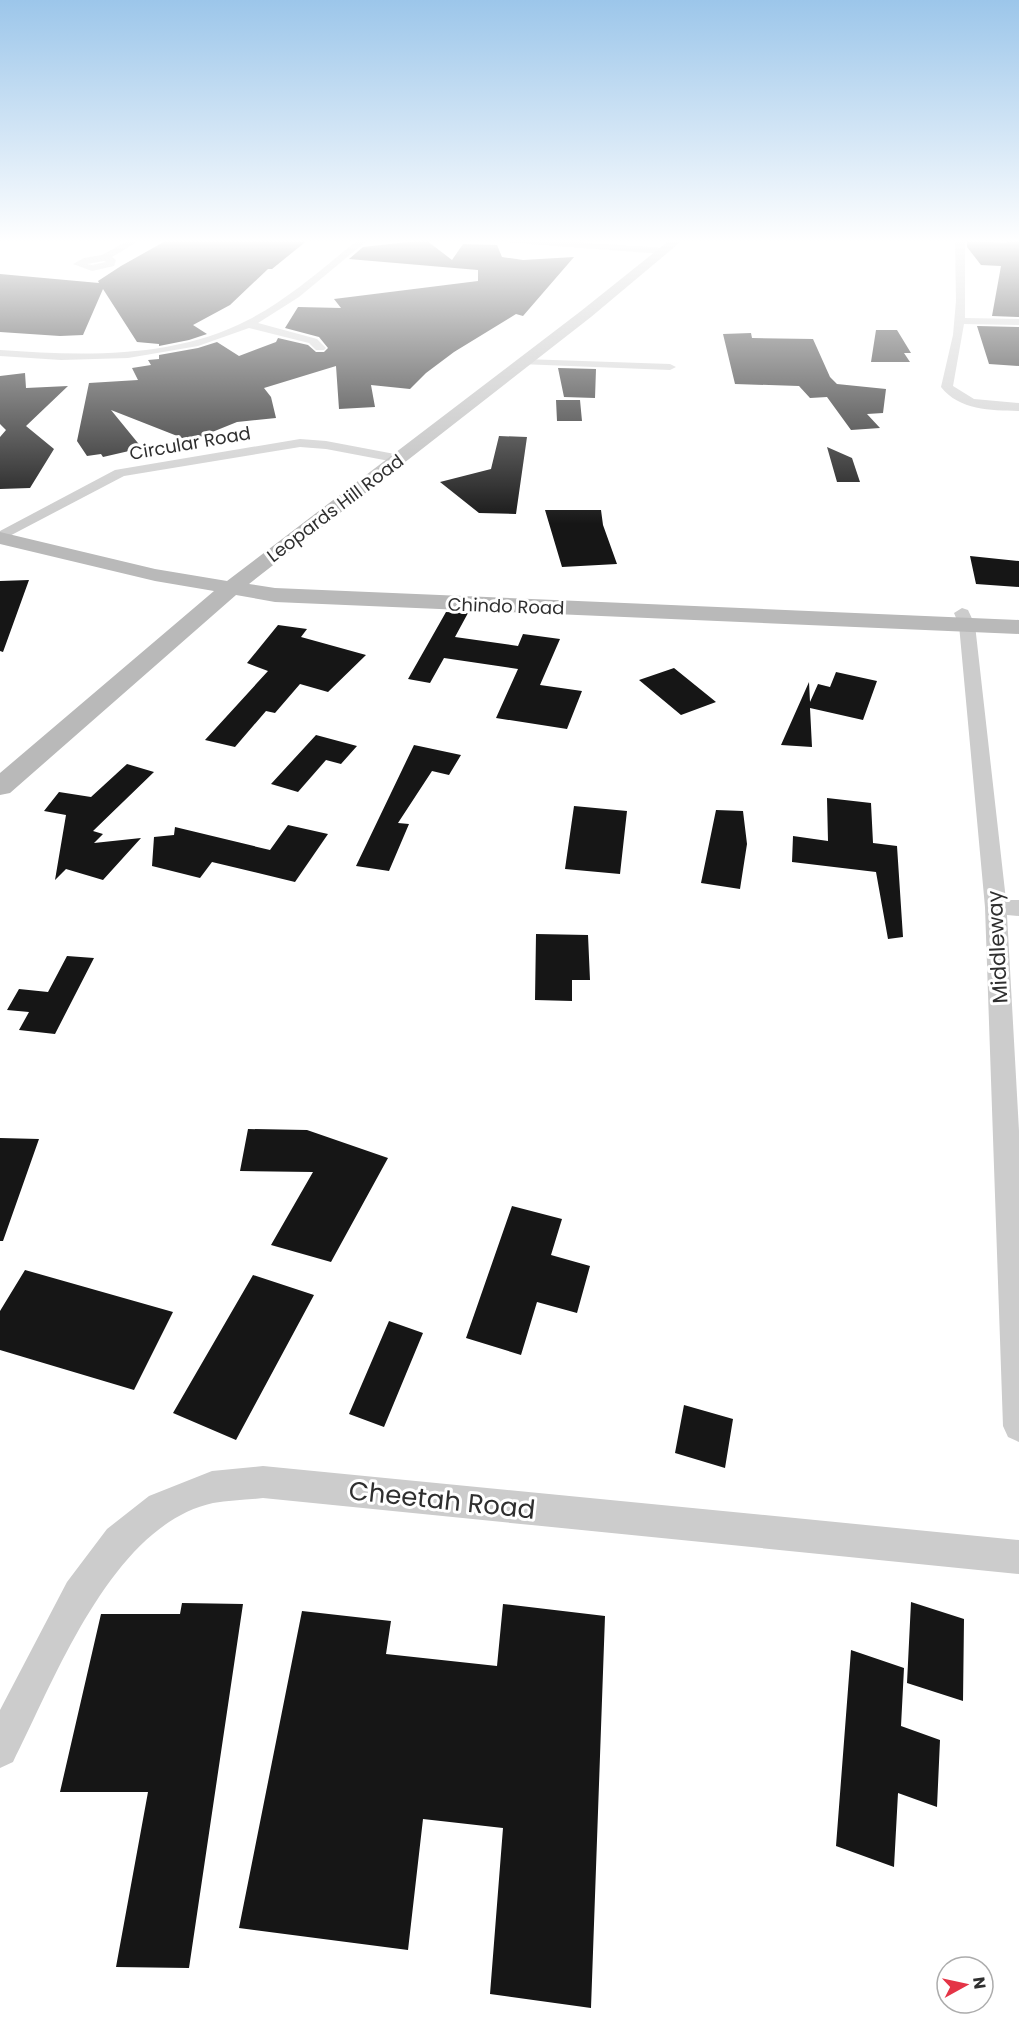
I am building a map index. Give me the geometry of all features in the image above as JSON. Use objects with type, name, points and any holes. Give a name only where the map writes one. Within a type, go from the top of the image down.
[{"type":"main road","name":"Leopards Hill Road","points":[[0,787],[238,582],[283,577],[400,459],[559,334]]},
{"type":"main road","name":"Chindo Road","points":[[3,533],[108,566],[238,582],[283,577],[964,619],[1019,627]]},
{"type":"main road","points":[[245,566],[283,577],[247,597],[222,604],[200,615],[198,601],[188,575],[245,566]]},
{"type":"main road","name":"Chindo Road","points":[[964,619],[1019,616]]},
{"type":"street","points":[[0,353],[59,357],[131,354],[198,342],[220,334]]},
{"type":"street","points":[[287,334],[313,341],[320,348]]},
{"type":"street","points":[[957,334],[947,387],[952,393],[974,403],[1019,406]]},
{"type":"street","points":[[524,362],[670,367]]},
{"type":"street","name":"Circular Road","points":[[3,533],[108,479],[136,469],[300,442],[400,459]]},
{"type":"street","name":"Middleway","points":[[964,619],[1008,908],[1019,1426]]},
{"type":"street","name":"Cheetah Road","points":[[0,1749],[79,1594],[119,1541],[161,1508],[212,1487],[263,1482],[1019,1557]]},
{"type":"building","points":[[32,334],[83,334],[60,336]]},
{"type":"building","points":[[132,334],[207,334],[159,346],[159,344],[137,342]]},
{"type":"building","points":[[308,334],[483,334],[426,373],[410,389],[371,385],[375,407],[339,409],[336,366],[264,388],[271,397],[276,418],[237,422],[190,441],[111,410],[142,448],[103,457],[101,454],[87,456],[77,441],[89,383],[138,380],[132,368],[151,365],[148,360],[159,359],[159,355],[217,342],[239,356],[276,342],[278,338],[308,345],[316,352],[324,352],[328,348],[319,337]]},
{"type":"building","points":[[723,334],[751,334],[752,338],[813,339],[830,377],[837,384],[886,389],[883,413],[867,414],[880,428],[851,430],[827,397],[810,398],[799,386],[735,384]]},
{"type":"building","points":[[875,334],[900,334],[911,353],[904,353],[910,362],[871,362]]},
{"type":"building","points":[[980,334],[1019,334],[1019,366],[989,364]]},
{"type":"building","points":[[558,368],[596,369],[595,398],[564,397]]},
{"type":"building","points":[[25,373],[26,388],[68,386],[26,426],[54,449],[30,488],[0,489],[0,437],[6,430],[0,424],[0,376]]},
{"type":"building","points":[[556,400],[580,400],[582,421],[557,421]]},
{"type":"building","points":[[499,436],[527,437],[516,514],[479,513],[440,482],[491,469]]},
{"type":"building","points":[[827,447],[852,458],[860,482],[837,482]]},
{"type":"building","points":[[545,510],[601,510],[603,525],[617,564],[562,567]]},
{"type":"building","points":[[970,556],[1019,561],[1019,587],[976,584]]},
{"type":"building","points":[[29,580],[3,652],[0,651],[0,581]]},
{"type":"building","points":[[446,612],[468,613],[455,637],[518,646],[523,634],[560,639],[540,685],[582,691],[567,729],[496,718],[518,669],[444,658],[430,683],[408,679]]},
{"type":"building","points":[[278,625],[307,629],[301,637],[366,655],[328,692],[300,684],[275,713],[266,711],[235,747],[205,740],[268,671],[247,663]]},
{"type":"building","points":[[674,668],[716,702],[681,715],[639,680]]},
{"type":"building","points":[[836,672],[877,681],[863,720],[810,708],[812,747],[781,745],[809,682],[810,702],[818,684],[830,687]]},
{"type":"building","points":[[316,735],[357,746],[341,764],[326,760],[298,792],[271,784]]},
{"type":"building","points":[[414,745],[461,755],[449,775],[432,771],[398,823],[409,824],[389,871],[356,866]]},
{"type":"building","points":[[127,764],[154,772],[93,831],[103,834],[94,843],[141,838],[103,880],[66,869],[55,880],[66,815],[44,811],[59,792],[91,797]]},
{"type":"building","points":[[827,798],[871,803],[873,843],[897,846],[903,937],[888,939],[876,872],[792,862],[793,836],[828,841]]},
{"type":"building","points":[[574,806],[627,811],[620,874],[565,869]]},
{"type":"building","points":[[716,810],[743,811],[747,844],[740,889],[701,883]]},
{"type":"building","points":[[288,825],[328,834],[295,882],[212,862],[200,878],[152,866],[154,837],[174,835],[175,827],[270,850]]},
{"type":"building","points":[[536,934],[588,935],[590,980],[572,980],[572,1001],[535,1000]]},
{"type":"building","points":[[67,956],[94,958],[55,1034],[19,1030],[29,1012],[7,1010],[19,989],[48,992]]},
{"type":"building","points":[[248,1129],[307,1130],[388,1158],[331,1262],[271,1245],[313,1172],[240,1171]]},
{"type":"building","points":[[0,1138],[39,1139],[3,1241],[0,1241]]},
{"type":"building","points":[[512,1206],[562,1219],[551,1255],[590,1266],[577,1313],[537,1302],[521,1355],[466,1338]]},
{"type":"building","points":[[25,1270],[173,1312],[134,1390],[0,1350],[0,1311]]},
{"type":"building","points":[[253,1275],[314,1295],[236,1440],[173,1413]]},
{"type":"building","points":[[389,1321],[423,1333],[384,1427],[349,1414]]},
{"type":"building","points":[[684,1405],[733,1419],[725,1468],[675,1453]]},
{"type":"building","points":[[911,1602],[964,1619],[963,1701],[907,1683]]},
{"type":"building","points":[[182,1603],[243,1604],[189,1968],[116,1967],[148,1792],[60,1792],[101,1614],[180,1614]]},
{"type":"building","points":[[503,1604],[605,1616],[591,2008],[490,1994],[503,1828],[423,1819],[408,1950],[239,1928],[302,1611],[391,1621],[386,1654],[497,1666]]},
{"type":"building","points":[[851,1650],[904,1668],[901,1726],[940,1740],[937,1807],[898,1793],[894,1867],[836,1846]]}]
